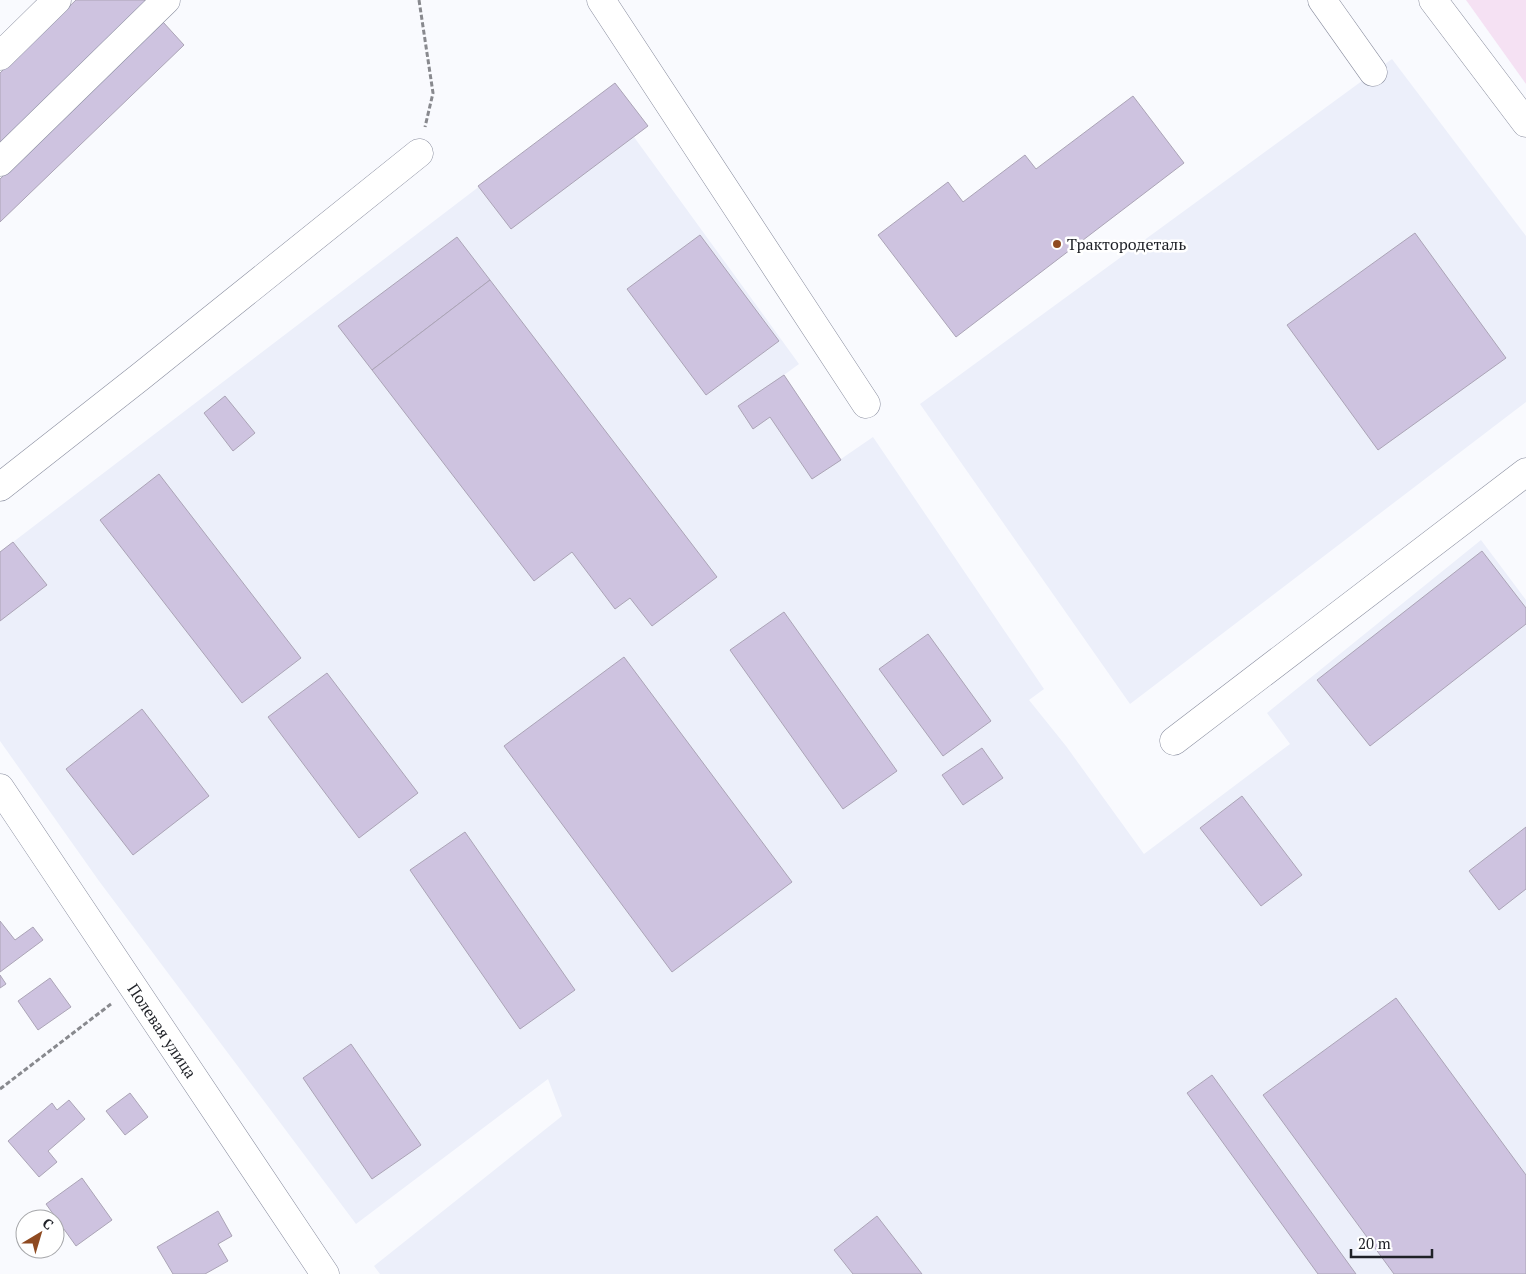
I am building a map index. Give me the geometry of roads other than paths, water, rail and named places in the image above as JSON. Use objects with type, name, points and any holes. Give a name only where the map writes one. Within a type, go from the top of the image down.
[{"type":"street","points":[[0,56],[57,0]]},
{"type":"street","points":[[0,162],[166,0]]},
{"type":"street","points":[[601,0],[866,404]]},
{"type":"street","points":[[1322,0],[1372,72]]},
{"type":"street","points":[[1434,0],[1526,123]]},
{"type":"street","points":[[0,487],[419,153]]},
{"type":"street","points":[[1174,741],[1526,472]]},
{"type":"street","name":"Полевая улица","points":[[0,788],[325,1274]]},
{"type":"place","name":"Трактородеталь","points":[[1057,244]]}]
